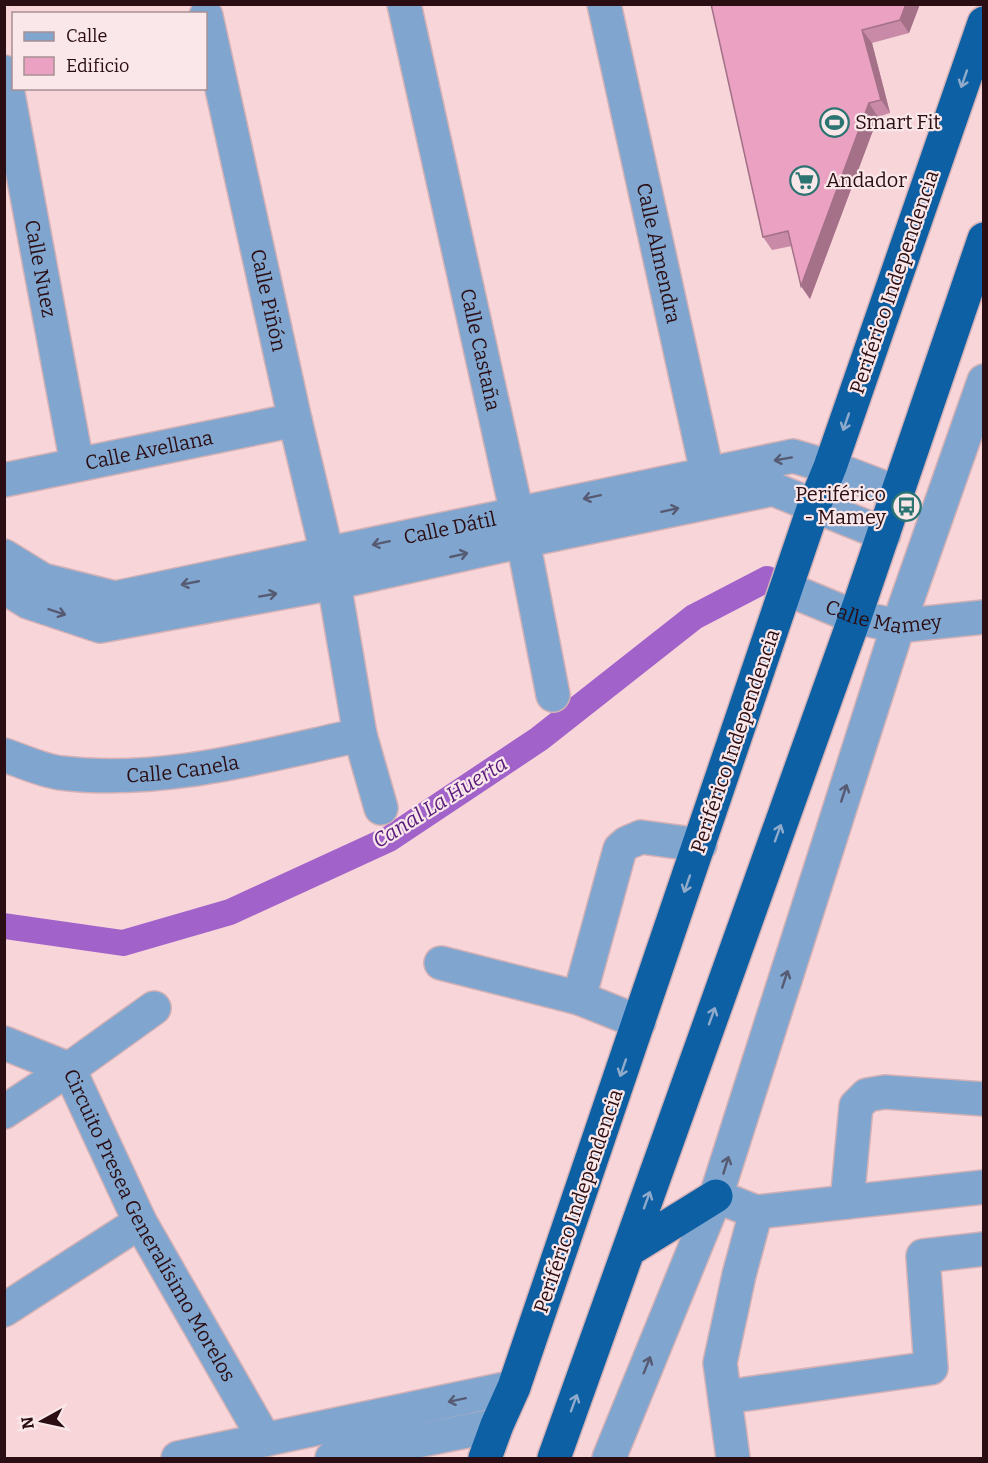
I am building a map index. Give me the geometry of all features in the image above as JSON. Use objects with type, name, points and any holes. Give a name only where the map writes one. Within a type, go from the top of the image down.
[{"type":"highway","name":"Periférico Independencia","points":[[485,1458],[514,1387],[814,506],[830,468],[984,23]]},
{"type":"highway","points":[[554,1458],[855,617],[984,239]]},
{"type":"highway","points":[[629,1250],[716,1196]]},
{"type":"street","name":"Calle Castaña","points":[[404,4],[519,527],[553,695]]},
{"type":"street","name":"Calle Almendra","points":[[604,4],[710,487]]},
{"type":"street","name":"Calle Piñón","points":[[207,24],[295,420],[331,569]]},
{"type":"street","name":"Calle Nuez","points":[[4,72],[77,464]]},
{"type":"street","points":[[609,1458],[716,1196],[898,626],[984,381]]},
{"type":"street","name":"Calle Avellana","points":[[4,480],[295,420]]},
{"type":"street","name":"Calle Dátil","points":[[4,586],[28,602],[100,626],[331,569],[710,487],[793,456],[898,493]]},
{"type":"street","name":"Calle Dátil","points":[[710,487],[773,489],[884,534]]},
{"type":"street","name":"Calle Dátil","points":[[4,556],[43,580],[115,598],[331,569]]},
{"type":"street","points":[[331,569],[360,735],[381,808]]},
{"type":"street","name":"Calle Mamey","points":[[787,589],[855,617],[898,626],[984,617]]},
{"type":"street","name":"Calle Canela","points":[[4,755],[59,773],[136,776],[204,768],[360,735]]},
{"type":"street","points":[[579,998],[620,849],[641,837],[700,845]]},
{"type":"street","points":[[441,963],[579,998],[639,1022]]},
{"type":"street","points":[[4,1112],[154,1008]]},
{"type":"street","name":"Circuito Presea Generalísimo Morelos","points":[[4,1043],[69,1069],[141,1222],[265,1440]]},
{"type":"street","points":[[847,1202],[856,1106],[867,1095],[885,1092],[984,1098]]},
{"type":"street","points":[[716,1196],[756,1212],[984,1187]]},
{"type":"street","points":[[733,1458],[720,1364],[739,1275],[756,1212]]},
{"type":"street","points":[[4,1310],[141,1222]]},
{"type":"street","points":[[725,1397],[931,1368],[923,1256],[984,1249]]},
{"type":"street","points":[[178,1458],[265,1440],[309,1445],[514,1387]]},
{"type":"street","points":[[332,1458],[497,1425]]},
{"type":"building","name":"Andador","points":[[711,4],[906,4],[900,20],[862,30],[881,100],[869,103],[801,286],[788,231],[763,237]]},
{"type":"waterway","name":"Canal La Huerta","points":[[4,926],[123,943],[230,912],[389,839],[539,739],[694,617],[767,579]]},
{"type":"place","name":"Smart Fit","points":[[834,122]]},
{"type":"place","name":"Andador","points":[[805,180]]},
{"type":"place","name":"Periférico - Mamey","points":[[907,506]]}]
